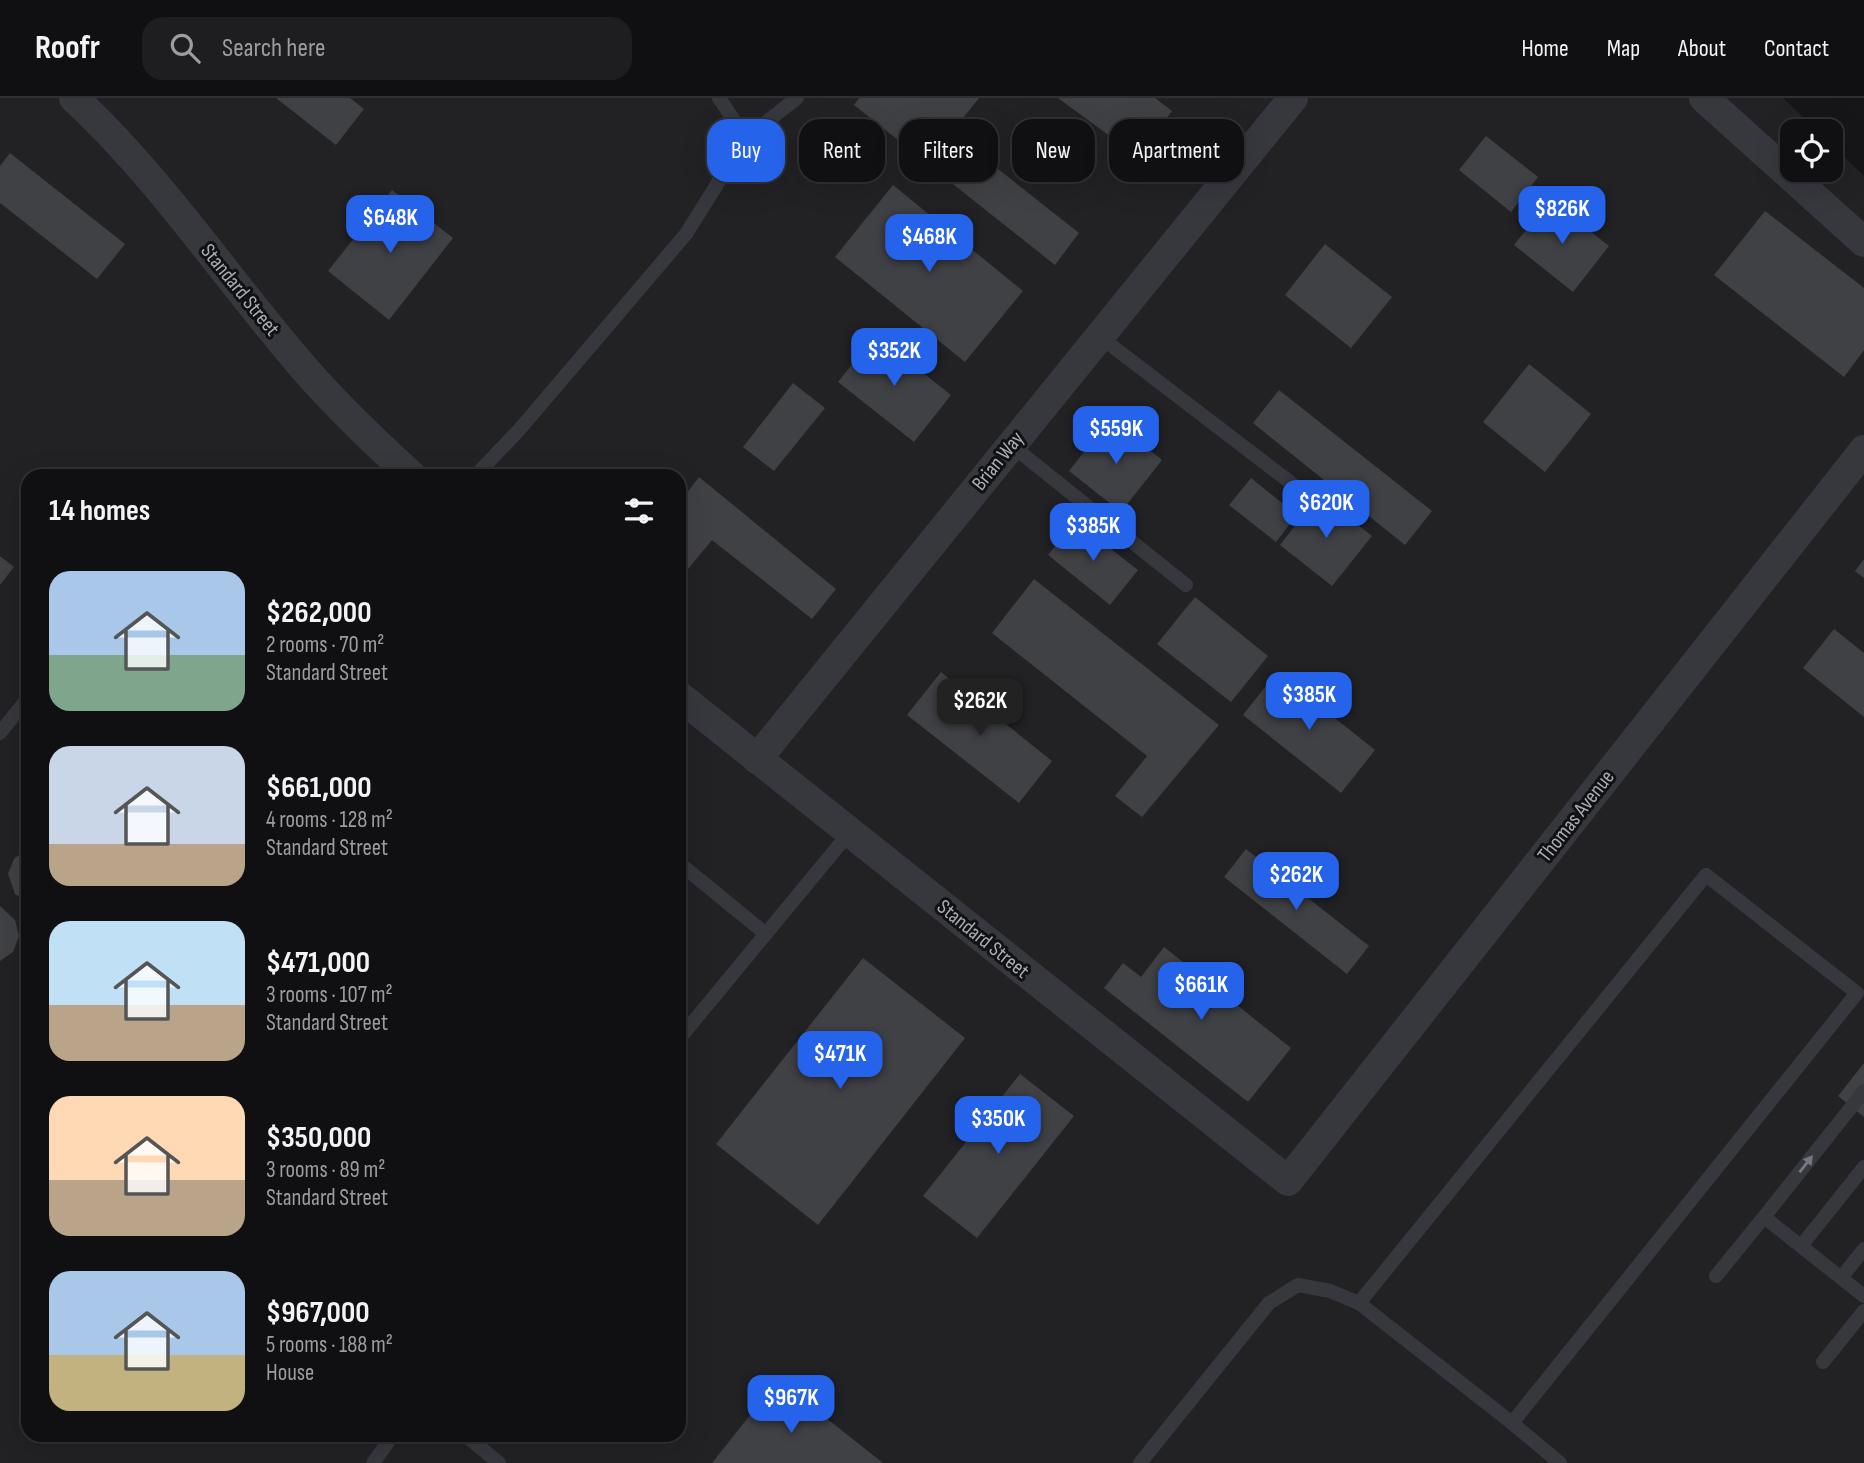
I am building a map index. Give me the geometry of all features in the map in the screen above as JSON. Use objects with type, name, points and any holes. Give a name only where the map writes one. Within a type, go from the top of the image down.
[{"type":"street","name":"Standard Street","points":[[74,98],[151,180],[294,356],[367,434],[404,469]]},
{"type":"street","name":"Brian Way","points":[[757,759],[1293,98]]},
{"type":"street","points":[[1704,98],[1864,242]]},
{"type":"street","name":"Thomas Avenue","points":[[1288,1181],[1864,450]]},
{"type":"street","name":"Standard Street","points":[[686,702],[1288,1181]]},
{"type":"lane","points":[[719,98],[733,119]]},
{"type":"lane","points":[[770,119],[797,98]]},
{"type":"lane","points":[[482,469],[519,430],[686,233],[718,182]]},
{"type":"lane","points":[[1099,336],[1298,489]]},
{"type":"lane","points":[[1011,445],[1186,585]]},
{"type":"lane","points":[[0,733],[21,707]]},
{"type":"lane","points":[[686,1030],[849,832]]},
{"type":"lane","points":[[686,869],[765,934]]},
{"type":"lane","points":[[1359,1303],[1706,875],[1860,996],[1512,1423]]},
{"type":"lane","points":[[1716,1276],[1864,1091]]},
{"type":"lane","points":[[1801,1246],[1864,1167]]},
{"type":"lane","points":[[1764,1217],[1864,1296]]},
{"type":"lane","points":[[1841,1278],[1864,1249]]},
{"type":"lane","points":[[1140,1463],[1269,1304],[1298,1285],[1330,1291],[1359,1303],[1560,1463]]},
{"type":"lane","points":[[1823,1362],[1864,1311]]},
{"type":"lane","points":[[373,1463],[388,1442]]},
{"type":"lane","points":[[474,1442],[499,1463]]},
{"type":"shaded area","points":[[0,98],[1783,98],[1805,119],[1780,119],[1780,182],[1843,182],[1843,156],[1864,176],[1864,1463],[0,1463]]},
{"type":"building","points":[[276,98],[350,98],[364,109],[336,145]]},
{"type":"building","points":[[859,98],[979,98],[962,119],[899,119],[899,141],[885,130],[885,119],[872,119],[854,105]]},
{"type":"building","points":[[1058,98],[1155,98],[1172,111],[1166,119],[1109,119],[1109,136],[1095,125],[1095,119],[1086,119]]},
{"type":"building","points":[[1486,136],[1538,177],[1511,212],[1459,170]]},
{"type":"building","points":[[10,153],[125,244],[97,279],[0,203],[0,166]]},
{"type":"building","points":[[998,169],[1079,233],[1055,265],[950,182],[998,182]]},
{"type":"building","points":[[893,185],[1023,291],[965,362],[835,257]]},
{"type":"building","points":[[392,190],[453,238],[389,320],[328,271]]},
{"type":"building","points":[[1550,199],[1609,246],[1573,292],[1514,245]]},
{"type":"building","points":[[1765,211],[1864,288],[1864,350],[1844,377],[1714,275]]},
{"type":"building","points":[[1325,244],[1392,297],[1351,348],[1285,295]]},
{"type":"building","points":[[875,335],[951,395],[914,442],[838,382]]},
{"type":"building","points":[[1529,364],[1591,414],[1545,472],[1483,422]]},
{"type":"building","points":[[793,383],[825,408],[774,471],[743,447]]},
{"type":"building","points":[[1279,390],[1432,511],[1405,545],[1253,423]]},
{"type":"building","points":[[1110,419],[1162,460],[1121,512],[1069,471]]},
{"type":"building","points":[[699,477],[836,589],[812,619],[712,540],[686,572],[686,494]]},
{"type":"building","points":[[1251,478],[1297,515],[1276,542],[1229,505]]},
{"type":"building","points":[[1319,494],[1372,536],[1332,586],[1280,545]]},
{"type":"building","points":[[1075,521],[1138,570],[1110,605],[1048,555]]},
{"type":"building","points":[[0,556],[14,567],[0,585]]},
{"type":"building","points":[[1864,559],[1864,578],[1855,571]]},
{"type":"building","points":[[1034,579],[1219,725],[1142,817],[1115,796],[1147,756],[992,633]]},
{"type":"building","points":[[1195,597],[1268,656],[1231,702],[1157,644]]},
{"type":"building","points":[[1834,629],[1864,653],[1864,717],[1803,668]]},
{"type":"building","points":[[941,672],[1052,761],[1019,803],[907,715]]},
{"type":"building","points":[[1277,672],[1375,750],[1341,793],[1243,715]]},
{"type":"building","points":[[1246,849],[1369,946],[1347,974],[1224,877]]},
{"type":"building","points":[[21,854],[21,897],[15,894],[8,874],[14,859]]},
{"type":"building","points":[[0,906],[15,920],[19,936],[13,952],[0,961]]},
{"type":"building","points":[[1164,947],[1291,1048],[1248,1102],[1104,988],[1123,963],[1141,977]]},
{"type":"building","points":[[863,958],[965,1038],[818,1225],[716,1144]]},
{"type":"building","points":[[1864,1063],[1864,1117],[1838,1096]]},
{"type":"building","points":[[1020,1074],[1074,1116],[977,1238],[923,1196]]},
{"type":"building","points":[[778,1380],[883,1463],[712,1463]]}]
